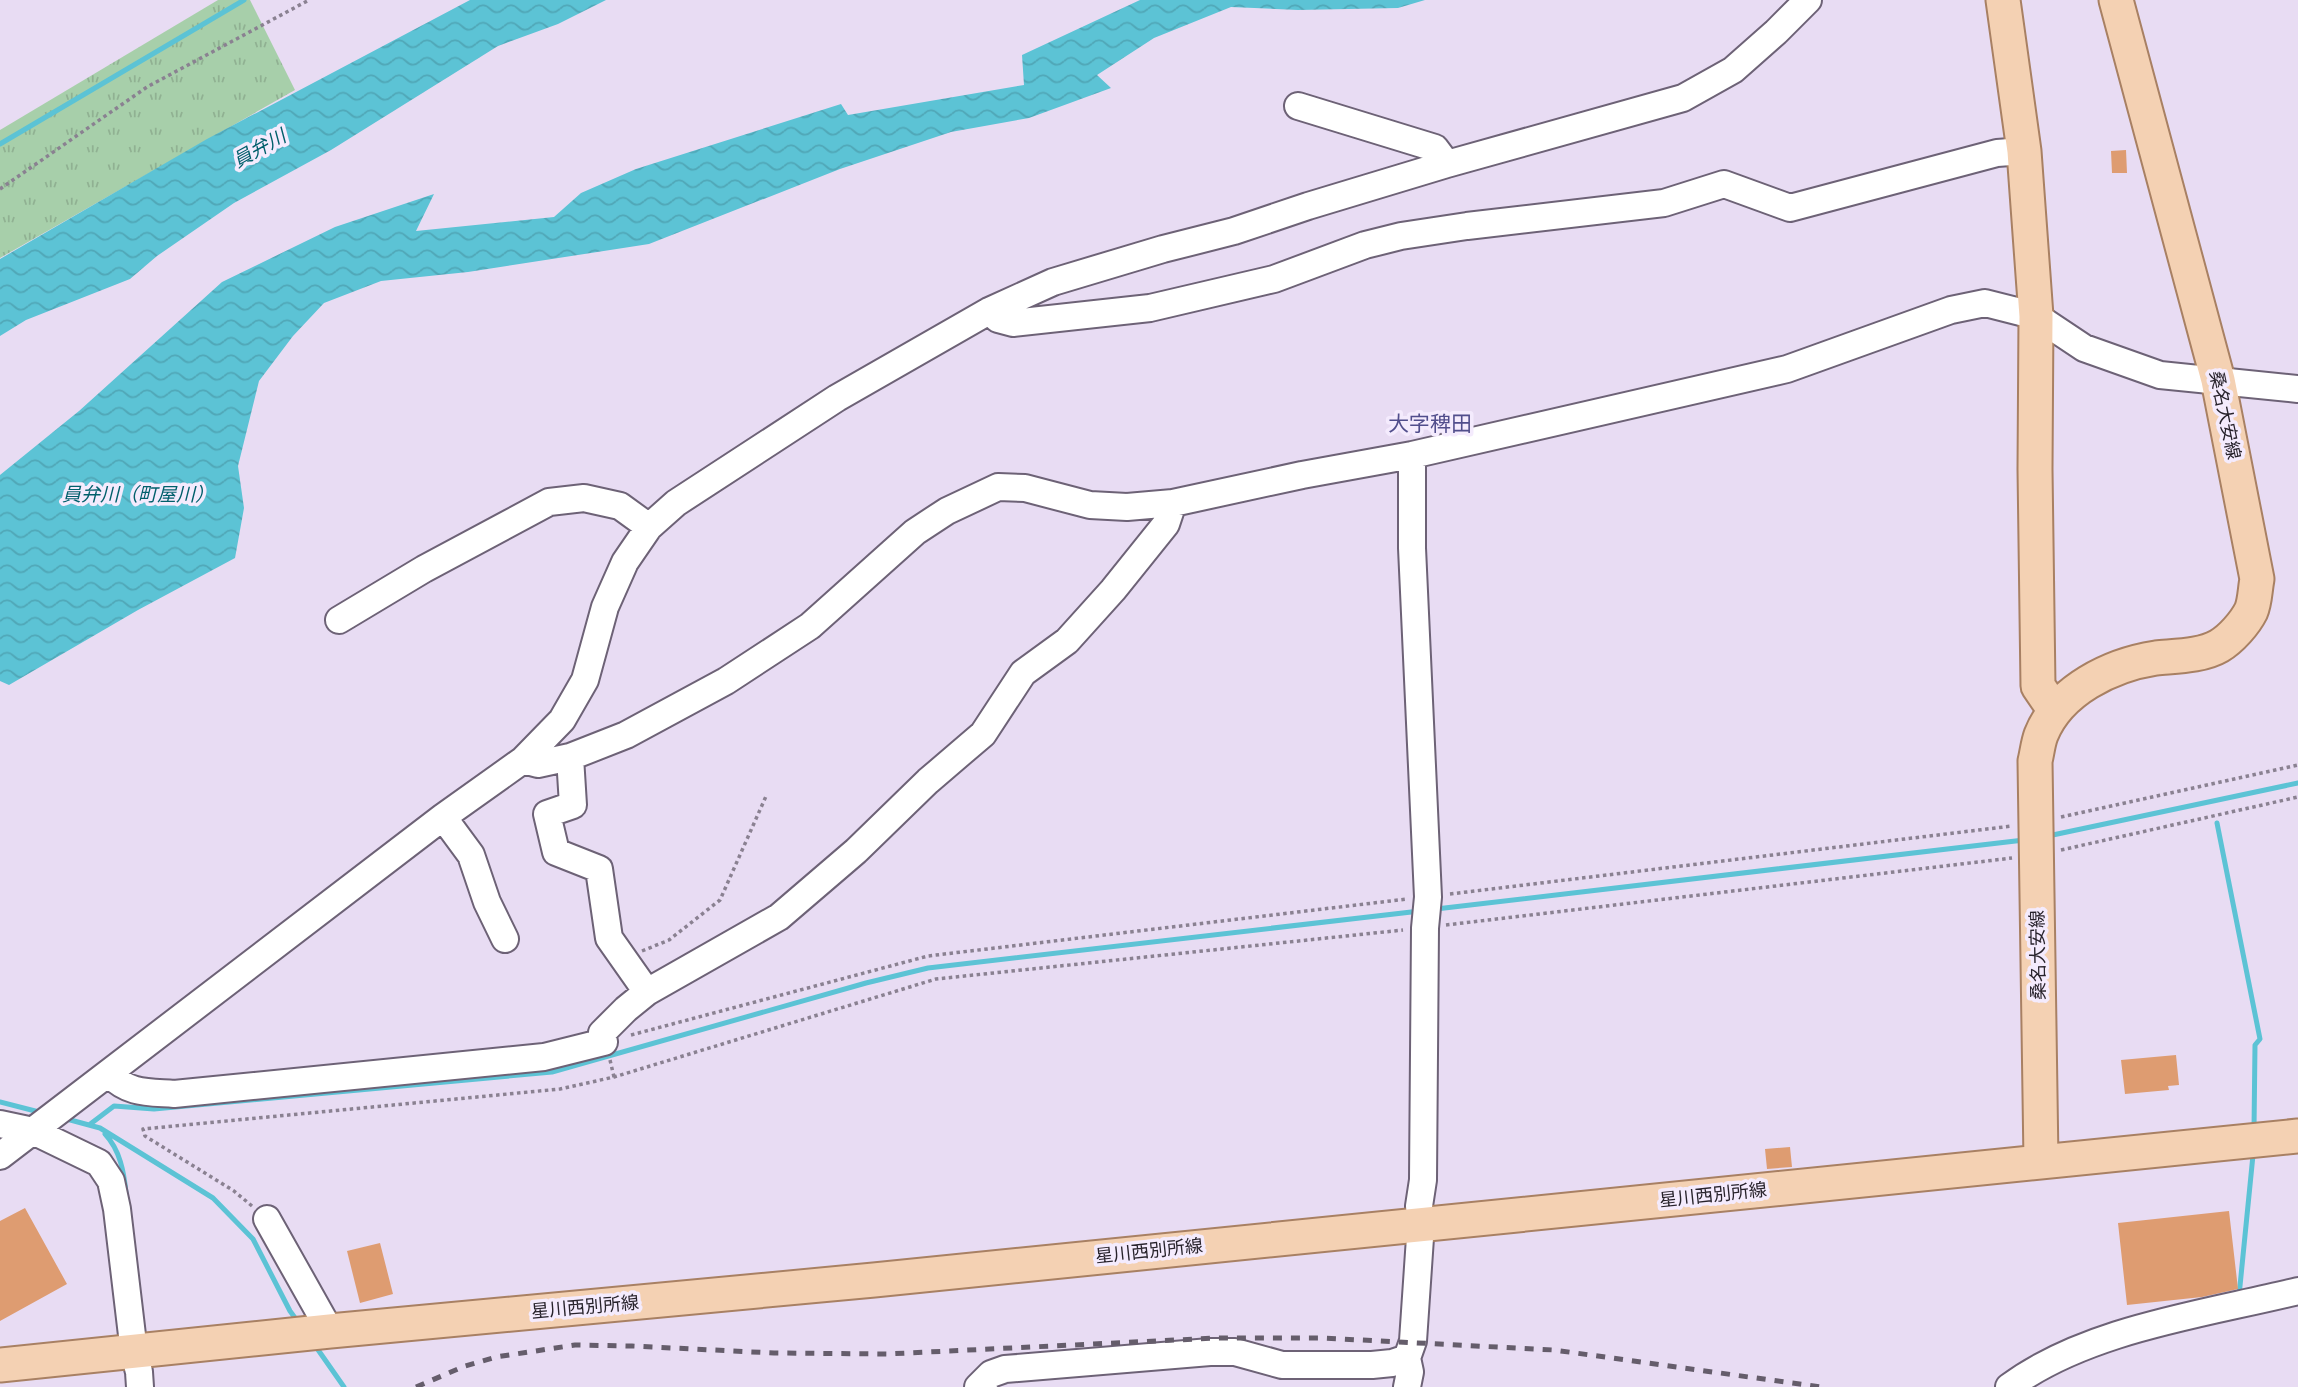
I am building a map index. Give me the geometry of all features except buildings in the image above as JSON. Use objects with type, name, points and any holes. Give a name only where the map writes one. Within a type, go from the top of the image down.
[{"type":"main road","points":[[2003,0],[2024,151],[2036,316],[2038,686],[2055,711]]},
{"type":"main road","name":"桑名大安線","points":[[2041,1161],[2035,761],[2041,735],[2055,711],[2076,691],[2099,675],[2136,661],[2201,652],[2218,646],[2236,631],[2251,610],[2257,579],[2218,380],[2116,0]]},
{"type":"main road","name":"星川西別所線","points":[[0,1366],[2298,1136]]},
{"type":"street","points":[[0,1156],[443,817],[523,760],[562,720],[585,680],[605,607],[625,562],[649,527],[676,503],[837,398],[989,311],[1053,282],[1234,231],[1447,164],[1683,98],[1733,70],[1808,0]]},
{"type":"street","points":[[1298,106],[1435,149],[1447,164]]},
{"type":"street","points":[[989,311],[998,319],[1013,323],[1150,308],[1274,279],[1401,236],[1664,203],[1724,184],[1790,208],[1997,153],[2024,151]]},
{"type":"street","points":[[523,760],[538,764],[570,757],[626,735],[726,681],[810,626],[915,532],[947,512],[998,487],[1025,488],[1090,505],[1127,507],[1173,503],[1412,455],[1787,369],[1951,310],[1985,303],[2036,316],[2084,348],[2160,374],[2298,389]]},
{"type":"street","points":[[1407,1387],[1410,1372],[1407,1358],[1413,1341],[1422,1223],[1419,1206],[1423,1180],[1427,911],[1412,548],[1412,455]]},
{"type":"street","points":[[339,620],[424,569],[548,502],[584,498],[620,506],[649,527]]},
{"type":"street","points":[[109,1073],[117,1082],[134,1091],[174,1094],[544,1057],[604,1042],[602,1033],[648,992],[779,916],[856,851],[928,781],[982,734],[1023,673],[1067,641],[1113,590],[1167,524],[1173,503]]},
{"type":"street","points":[[570,757],[573,805],[547,814],[556,852],[599,869],[609,938],[648,992]]},
{"type":"street","points":[[443,817],[471,855],[487,902],[505,939]]},
{"type":"street","points":[[0,1124],[33,1131],[99,1163],[111,1181],[143,1351],[139,1372],[140,1387]]},
{"type":"street","points":[[267,1219],[330,1331]]},
{"type":"street","points":[[2009,1387],[2069,1352],[2129,1332],[2298,1291]]},
{"type":"street","points":[[978,1387],[991,1374],[1005,1368],[1210,1352],[1235,1352],[1282,1365],[1372,1365],[1407,1358]]},
{"type":"path","points":[[0,189],[147,87],[309,0]]},
{"type":"path","points":[[604,1042],[928,957],[1427,911],[2036,839],[2298,765]]},
{"type":"path","points":[[624,958],[669,940],[720,900],[767,794]]},
{"type":"path","points":[[267,1219],[234,1191],[145,1136],[143,1129],[560,1089],[614,1077],[936,979],[1427,911],[2036,839],[2298,797]]},
{"type":"path","points":[[612,1068],[614,1077]]},
{"type":"green space","points":[[218,0],[250,0],[295,90],[0,258],[0,130]]},
{"type":"water","name":"員弁川","points":[[470,0],[606,0],[558,24],[498,46],[331,150],[234,203],[157,256],[130,279],[26,320],[0,336],[0,259],[207,139]]},
{"type":"water","name":"員弁川（町屋川）","points":[[1140,0],[1425,0],[1398,8],[1298,10],[1231,7],[1154,38],[1097,75],[1111,88],[1029,118],[951,132],[840,169],[649,244],[468,272],[381,281],[324,303],[293,336],[259,381],[238,466],[244,508],[235,558],[138,610],[9,685],[0,681],[0,475],[79,411],[222,282],[335,227],[434,194],[416,231],[554,217],[581,193],[636,169],[841,104],[848,115],[1024,85],[1022,55]]},
{"type":"waterway","points":[[0,144],[244,0]]},
{"type":"waterway","points":[[2048,836],[2298,783]]},
{"type":"waterway","points":[[2217,823],[2260,1039],[2255,1045],[2254,1129]]},
{"type":"waterway","points":[[1436,909],[2024,840]]},
{"type":"waterway","points":[[89,1125],[114,1106],[154,1109],[552,1072],[928,968],[1420,911]]},
{"type":"waterway","points":[[0,1102],[43,1113]]},
{"type":"waterway","points":[[63,1118],[100,1128],[213,1198],[253,1239],[298,1322]]},
{"type":"waterway","points":[[105,1134],[120,1162],[126,1193]]},
{"type":"waterway","points":[[2239,1296],[2253,1155]]},
{"type":"waterway","points":[[314,1344],[344,1387]]},
{"type":"railway","points":[[416,1387],[465,1366],[496,1357],[575,1345],[774,1353],[887,1354],[1217,1338],[1322,1338],[1554,1350],[1821,1387]]},
{"type":"district","name":"大字稗田","points":[[1430,424]]}]
